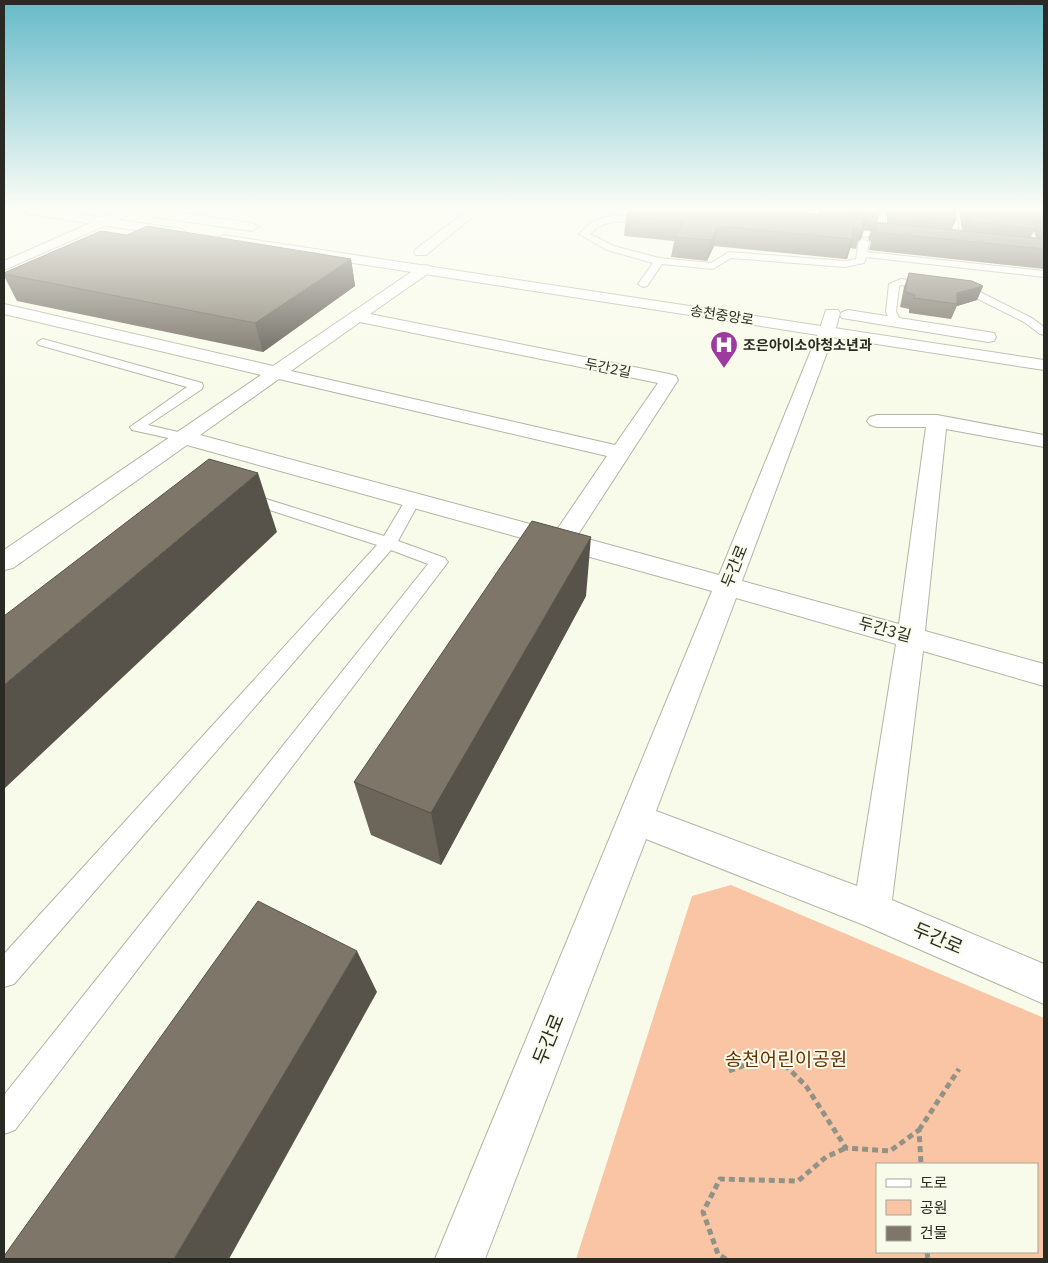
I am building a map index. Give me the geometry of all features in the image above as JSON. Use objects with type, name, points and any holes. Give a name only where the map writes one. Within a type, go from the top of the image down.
[{"type":"street","points":[[4,562],[358,316],[407,269]]},
{"type":"street","name":"송천중앙로","points":[[499,269],[827,318],[1044,365]]},
{"type":"street","points":[[638,284],[662,287]]},
{"type":"street","points":[[4,309],[279,372],[620,454]]},
{"type":"street","name":"두간2길","points":[[358,316],[668,380],[562,540]]},
{"type":"street","name":"송천중앙로","points":[[827,318],[896,323],[1005,340]]},
{"type":"street","name":"두간로","points":[[460,1259],[636,819],[827,318]]},
{"type":"street","points":[[877,421],[937,421],[1044,441]]},
{"type":"street","points":[[872,910],[911,636],[937,421]]},
{"type":"street","name":"두간3길","points":[[182,437],[911,636],[1044,675]]},
{"type":"street","name":"두간로","points":[[636,819],[872,910],[1044,984]]},
{"type":"lane","points":[[638,284],[652,269]]},
{"type":"lane","points":[[1008,269],[1044,274]]},
{"type":"lane","points":[[896,323],[891,312],[894,284],[901,282],[968,290],[1028,320],[1044,332]]},
{"type":"lane","points":[[43,344],[197,386],[136,427],[182,437]]},
{"type":"lane","points":[[4,1119],[439,562],[388,543],[232,493]]},
{"type":"lane","points":[[4,974],[388,543],[413,499]]},
{"type":"path","points":[[728,1071],[756,1061],[779,1059],[806,1086],[846,1148]]},
{"type":"path","points":[[726,1259],[718,1254],[703,1212],[720,1179],[798,1181],[826,1157],[846,1148],[890,1151],[919,1130],[960,1069]]},
{"type":"path","points":[[919,1130],[921,1163]]},
{"type":"green space","name":"송천어린이공원","points":[[731,885],[1044,1018],[1044,1259],[576,1259],[692,896]]},
{"type":"building","points":[[13,269],[336,269],[255,323],[4,273]]},
{"type":"building","points":[[909,273],[972,281],[983,286],[957,293],[957,304],[914,298],[915,295],[905,292]]},
{"type":"building","points":[[209,459],[258,473],[4,685],[4,616]]},
{"type":"building","points":[[532,521],[591,537],[431,813],[354,782]]},
{"type":"building","points":[[258,901],[357,951],[174,1259],[4,1259],[4,1256]]},
{"type":"place","name":"조은아이소아청소년과","points":[[724,369]]}]
